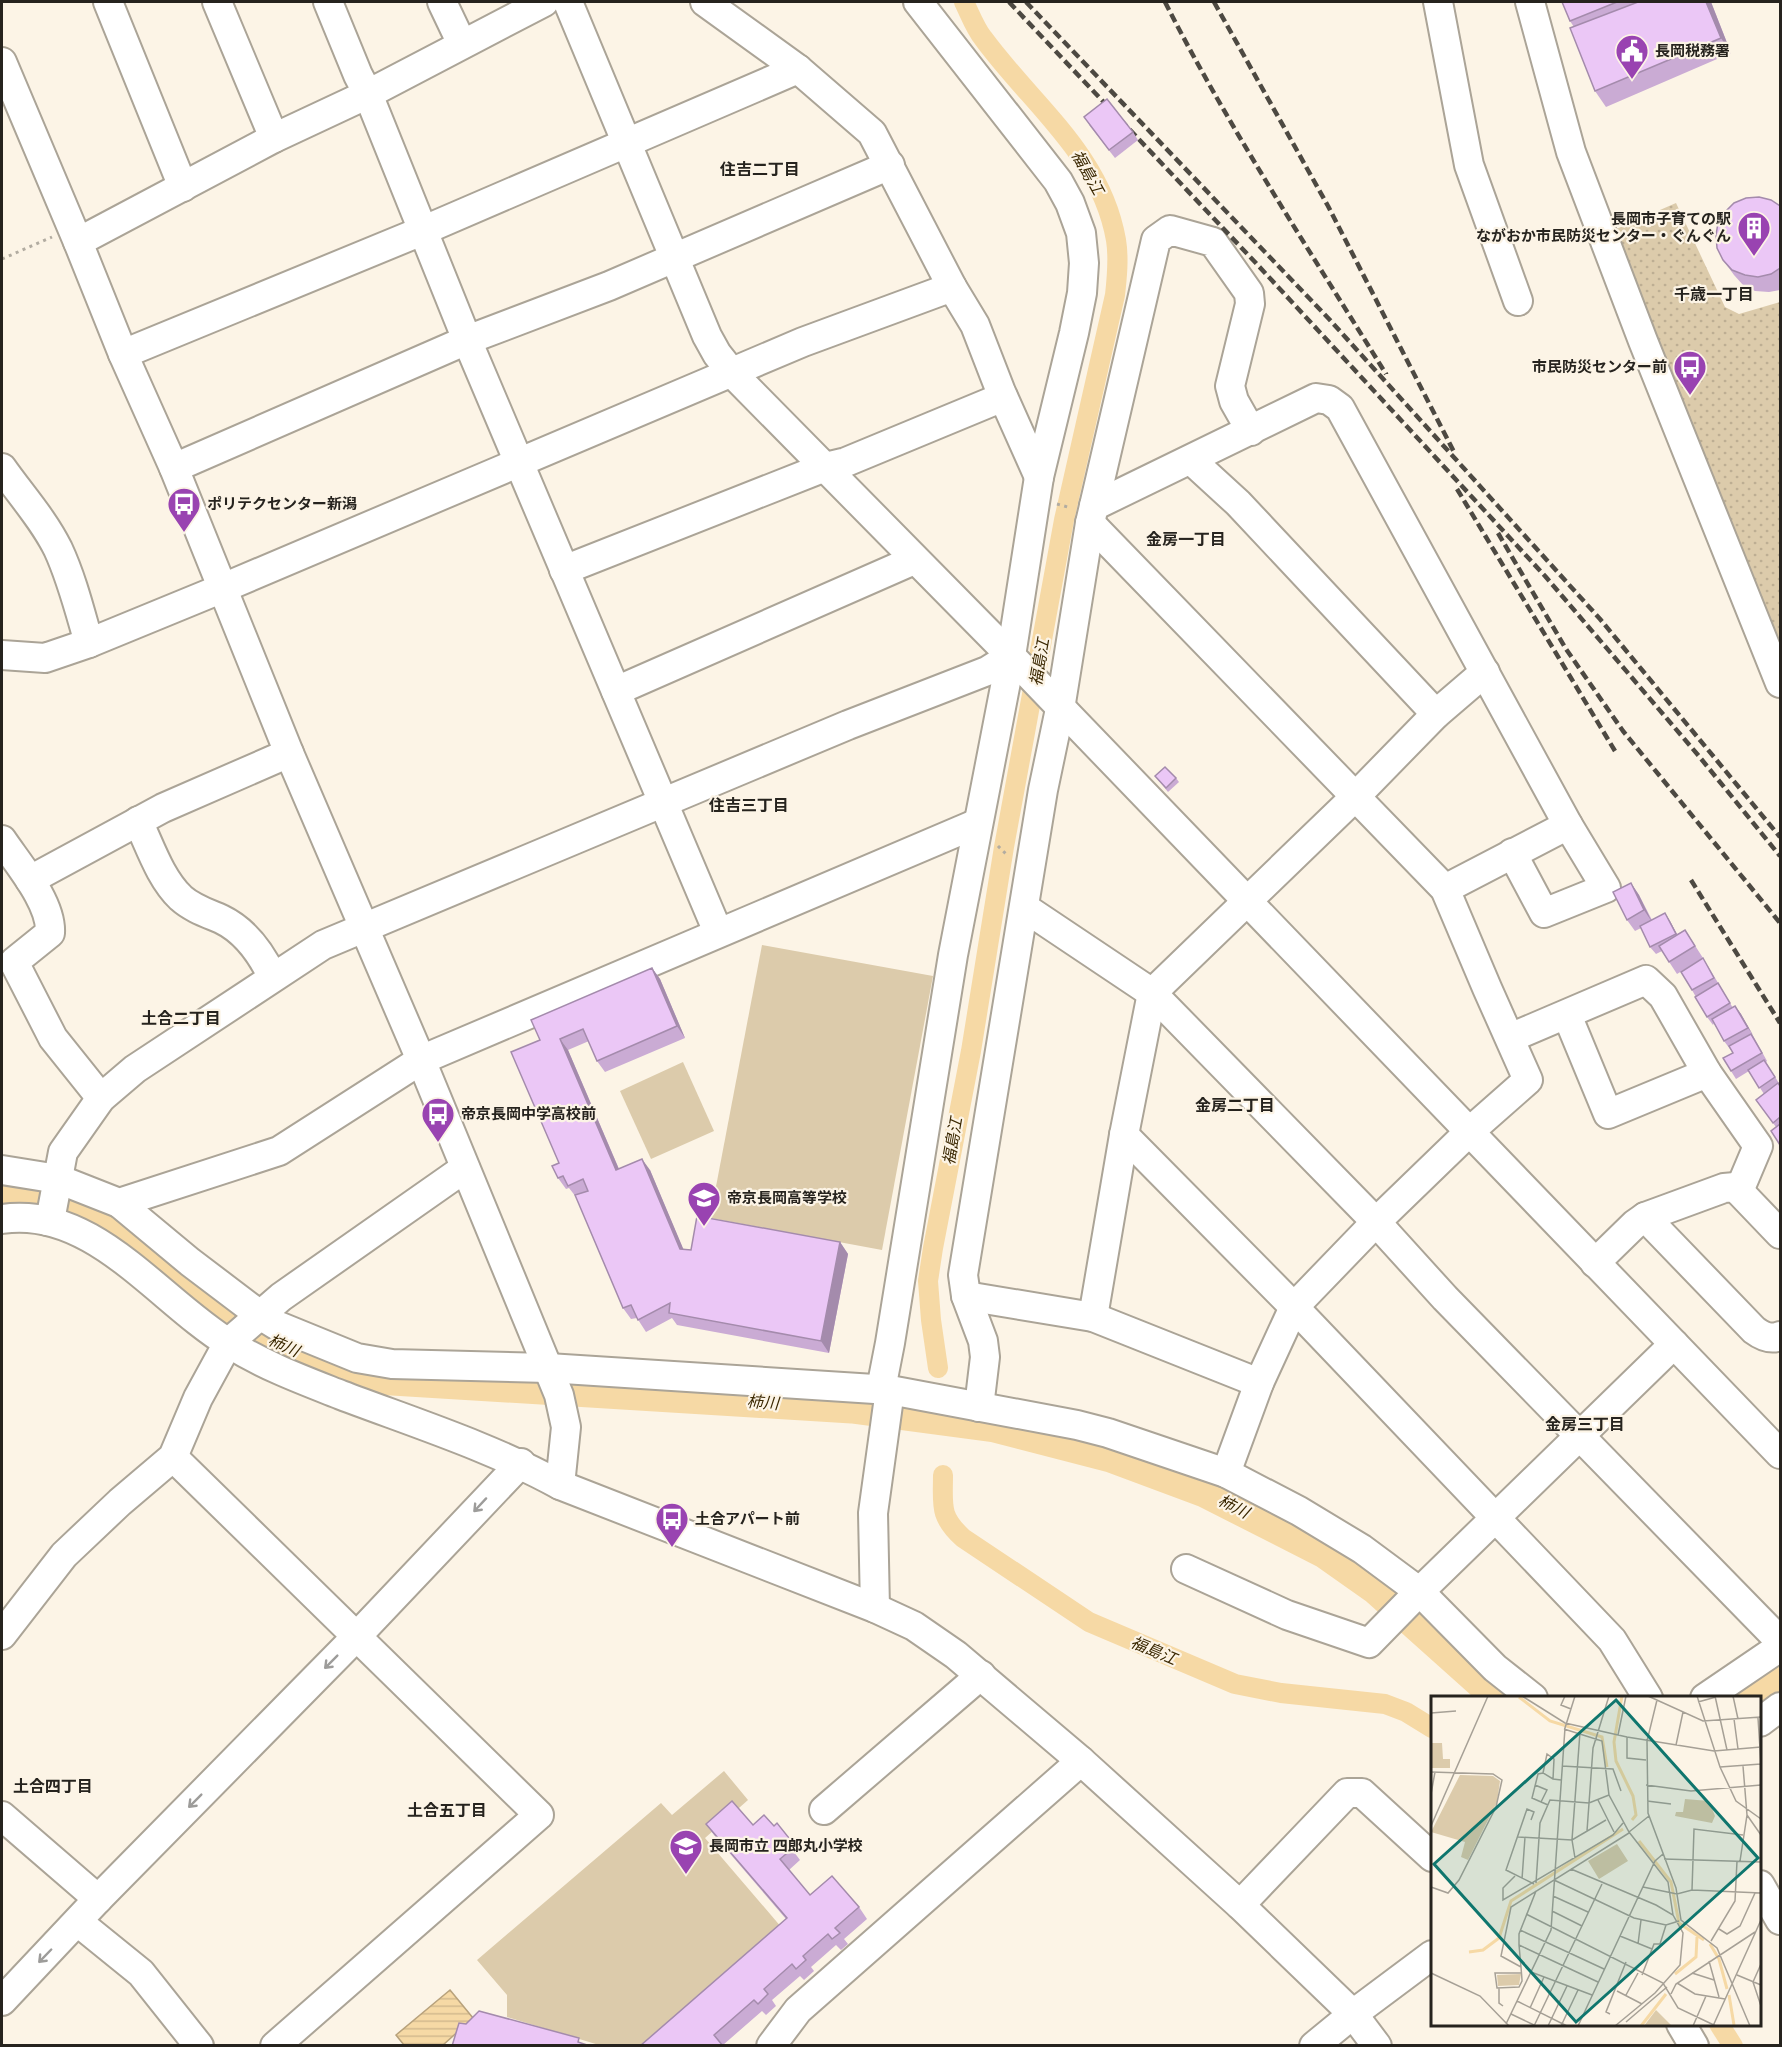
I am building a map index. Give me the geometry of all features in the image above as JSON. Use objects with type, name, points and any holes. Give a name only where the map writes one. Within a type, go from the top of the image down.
[{"type":"street","points":[[108,2],[183,187]]},
{"type":"street","points":[[218,2],[274,138]]},
{"type":"street","points":[[328,2],[368,94],[467,340],[718,932]]},
{"type":"street","points":[[442,2],[462,44]]},
{"type":"street","points":[[78,242],[274,138],[368,94],[544,2]]},
{"type":"street","points":[[568,2],[706,336],[732,373],[1247,900],[1780,1454]]},
{"type":"street","points":[[705,2],[798,69],[872,133],[952,287],[975,325],[1003,397],[1039,477]]},
{"type":"street","points":[[876,1608],[873,1513],[884,1430],[890,1343],[953,956],[978,823],[1015,661],[1039,477],[1074,333],[1082,293],[1084,263],[1081,233],[1070,203],[1058,181],[918,2]]},
{"type":"street","points":[[1438,2],[1469,165],[1518,301]]},
{"type":"street","points":[[1530,2],[1571,152],[1643,341],[1780,683]]},
{"type":"street","points":[[2,62],[123,354],[174,468],[290,753],[421,1060],[551,1374],[563,1412],[565,1439],[560,1485]]},
{"type":"street","points":[[123,354],[422,231],[798,69]]},
{"type":"street","points":[[174,468],[467,340],[609,286],[890,165]]},
{"type":"street","points":[[978,1407],[985,1357],[983,1341],[966,1296],[963,1275],[1025,908],[1086,512],[1156,240],[1170,230],[1213,242],[1249,293],[1250,304],[1230,386],[1234,401],[1251,431]]},
{"type":"street","points":[[2,656],[45,658],[88,643],[803,342],[952,287]]},
{"type":"street","points":[[564,570],[825,467],[846,462],[1003,397]]},
{"type":"street","points":[[1086,512],[1316,398],[1329,400],[1340,408],[1568,825],[1606,888],[1544,913],[1512,853]]},
{"type":"street","points":[[1191,460],[1238,503],[1436,714]]},
{"type":"street","points":[[2,468],[27,499],[58,549],[77,599],[88,643]]},
{"type":"street","points":[[1086,512],[1445,889],[1528,1080],[1469,1132],[1376,1222],[1294,1307],[1259,1383],[1226,1473]]},
{"type":"street","points":[[616,691],[914,560]]},
{"type":"street","points":[[54,1199],[63,1152],[101,1098],[135,1069],[272,976],[323,945],[848,725],[1015,661]]},
{"type":"street","points":[[1093,1317],[1124,1135],[1152,993],[1356,796],[1436,714],[1485,672]]},
{"type":"street","points":[[30,880],[163,808],[290,753]]},
{"type":"street","points":[[138,821],[163,873],[181,898],[243,933],[256,948],[272,976]]},
{"type":"street","points":[[2,1218],[21,1218],[54,1199],[119,1203],[279,1151],[421,1060],[978,823]]},
{"type":"street","points":[[1445,889],[1568,825]]},
{"type":"street","points":[[2,840],[30,880],[51,920],[50,933],[14,962],[53,1038],[101,1098]]},
{"type":"street","points":[[1025,908],[1152,993],[1376,1222],[1445,1298],[1780,1641]]},
{"type":"street","points":[[1510,1038],[1646,980],[1663,996],[1707,1073],[1758,1146],[1739,1191]]},
{"type":"street","points":[[1567,1015],[1608,1114],[1707,1073]]},
{"type":"street","points":[[1124,1135],[1294,1307],[1612,1640],[1647,1696]]},
{"type":"street","points":[[2,1635],[64,1555],[120,1502],[173,1457],[198,1398],[228,1343],[260,1315],[323,1267],[465,1168]]},
{"type":"street","points":[[2,1170],[54,1199],[76,1229],[101,1243],[228,1343],[272,1368],[521,1463],[560,1485],[876,1608],[914,1626],[981,1675],[1081,1761],[1240,1905],[1353,2014],[1377,2046]]},
{"type":"street","points":[[1595,1263],[1645,1216],[1724,1188],[1735,1187],[1780,1234]]},
{"type":"street","points":[[119,1203],[190,1262],[260,1315],[276,1325],[314,1341],[365,1359],[392,1364],[886,1392],[1077,1425],[1108,1433],[1226,1473],[1362,1549],[1417,1594],[1495,1668],[1530,1696]]},
{"type":"street","points":[[1645,1216],[1754,1330],[1763,1336],[1780,1336]]},
{"type":"street","points":[[966,1296],[1093,1317],[1259,1383]]},
{"type":"street","points":[[1186,1569],[1287,1615],[1369,1642],[1674,1344]]},
{"type":"street","points":[[173,1457],[539,1815],[275,2046]]},
{"type":"street","points":[[2,2001],[98,1899],[357,1636],[521,1463]]},
{"type":"street","points":[[1708,1696],[1780,1647]]},
{"type":"street","points":[[824,1810],[981,1675]]},
{"type":"street","points":[[1761,1721],[1780,1707]]},
{"type":"street","points":[[771,2046],[798,2010],[1081,1761]]},
{"type":"street","points":[[1240,1905],[1347,1793],[1362,1793],[1431,1856]]},
{"type":"street","points":[[2,1816],[98,1899]]},
{"type":"street","points":[[1761,1887],[1780,1920]]},
{"type":"street","points":[[78,1922],[141,1973],[199,2046]]},
{"type":"street","points":[[1314,2046],[1431,1956]]},
{"type":"street","points":[[1682,2026],[1694,2046]]},
{"type":"path","points":[[1051,502],[1086,512]]},
{"type":"shaded area","points":[[1676,203],[1725,307],[1739,314],[1780,302],[1780,665],[1614,230]]},
{"type":"shaded area","points":[[762,945],[933,976],[882,1250],[710,1218]]},
{"type":"shaded area","points":[[683,1062],[714,1131],[651,1159],[620,1091]]},
{"type":"shaded area","points":[[724,1771],[748,1800],[705,1838],[782,1928],[649,2045],[599,2045],[507,2017],[507,1995],[477,1960],[661,1803],[672,1815]]},
{"type":"shaded area","points":[[450,1990],[473,2018],[443,2045],[404,2045],[396,2035]]},
{"type":"building","points":[[1562,2],[1617,2],[1570,21]]},
{"type":"building","name":"長岡税務署","points":[[1638,2],[1706,2],[1721,38],[1595,91],[1570,28]]},
{"type":"building","points":[[1107,99],[1133,132],[1109,150],[1084,117]]},
{"type":"building","name":"長岡市子育ての駅 ながおか市民防災センター・ぐんぐん","points":[[1759,197],[1771,200],[1780,206],[1780,268],[1771,274],[1758,277],[1732,270],[1723,260],[1717,248],[1716,235],[1718,223],[1734,203],[1746,198]]},
{"type":"building","points":[[1165,767],[1176,778],[1166,788],[1155,776]]},
{"type":"building","points":[[1631,883],[1644,910],[1627,920],[1613,892]]},
{"type":"building","points":[[1665,913],[1676,934],[1650,947],[1640,926]]},
{"type":"building","points":[[1685,930],[1695,946],[1669,962],[1659,946]]},
{"type":"building","points":[[1703,958],[1714,978],[1692,990],[1681,972]]},
{"type":"building","points":[[652,968],[677,1026],[597,1061],[583,1029],[560,1039],[616,1170],[642,1159],[680,1249],[691,1250],[697,1216],[840,1242],[821,1341],[669,1313],[670,1303],[638,1320],[631,1305],[623,1308],[575,1195],[588,1191],[583,1179],[568,1186],[563,1176],[558,1178],[552,1166],[559,1163],[511,1052],[540,1040],[531,1020]]},
{"type":"building","points":[[1718,983],[1730,1003],[1707,1017],[1695,997]]},
{"type":"building","points":[[1735,1006],[1748,1028],[1724,1041],[1712,1019]]},
{"type":"building","points":[[1751,1034],[1762,1053],[1731,1071],[1723,1058],[1733,1053],[1729,1046]]},
{"type":"building","points":[[1764,1060],[1775,1077],[1759,1088],[1748,1070]]},
{"type":"building","points":[[1778,1083],[1780,1086],[1780,1117],[1773,1123],[1756,1100]]},
{"type":"building","points":[[1780,1124],[1780,1145],[1771,1131]]},
{"type":"building","points":[[732,1801],[753,1825],[764,1815],[774,1826],[777,1823],[789,1838],[785,1841],[792,1849],[780,1859],[810,1895],[832,1876],[859,1907],[835,1928],[840,1933],[832,1939],[828,1934],[803,1956],[806,1960],[796,1969],[792,1964],[764,1989],[768,1994],[758,2004],[754,2000],[714,2035],[723,2046],[640,2046],[787,1918],[706,1824]]},
{"type":"building","points":[[479,2011],[579,2038],[578,2042],[590,2046],[452,2046],[459,2023],[466,2024]]},
{"type":"waterway","name":"福島江","points":[[938,1368],[928,1281],[933,1248],[971,1051],[1004,847],[1064,520],[1115,295],[1118,261],[1116,240],[1108,209],[1096,182],[1062,132],[983,38],[964,2]]},
{"type":"waterway","name":"柿川","points":[[2,1190],[35,1193],[67,1201],[98,1213],[126,1231],[225,1311],[260,1335],[302,1356],[376,1378],[852,1407],[995,1426],[1111,1456],[1205,1491],[1325,1552],[1376,1588],[1497,1696]]},
{"type":"waterway","name":"福島江","points":[[943,1475],[944,1510],[955,1530],[963,1538],[1089,1622],[1235,1684],[1281,1693],[1385,1704],[1406,1712],[1431,1727]]},
{"type":"waterway","name":"柿川","points":[[1750,1696],[1780,1673]]},
{"type":"waterway","name":"福島江","points":[[1720,2026],[1733,2046]]},
{"type":"railway","points":[[1009,2],[1254,261],[1545,576],[1698,755],[1780,856]]},
{"type":"railway","points":[[1026,2],[1329,319],[1600,619],[1780,837]]},
{"type":"railway","points":[[1165,2],[1243,144],[1386,374]]},
{"type":"railway","points":[[1214,2],[1328,206],[1455,454]]},
{"type":"railway","points":[[1457,489],[1615,751]]},
{"type":"railway","points":[[1498,533],[1566,649],[1623,731],[1780,923]]},
{"type":"railway","points":[[1691,880],[1780,1023]]},
{"type":"place","name":"長岡税務署","points":[[1632,80]]},
{"type":"place","name":"長岡市子育ての駅 ながおか市民防災センター・ぐんぐん","points":[[1754,257]]},
{"type":"place","name":"市民防災センター前","points":[[1690,396]]},
{"type":"place","name":"ポリテクセンター新潟","points":[[184,533]]},
{"type":"place","name":"帝京長岡中学高校前","points":[[438,1143]]},
{"type":"place","name":"帝京長岡高等学校","points":[[704,1227]]},
{"type":"place","name":"土合アパート前","points":[[672,1548]]},
{"type":"place","name":"長岡市立 四郎丸小学校","points":[[686,1875]]},
{"type":"district","name":"住吉二丁目","points":[[760,169]]},
{"type":"district","name":"千歳一丁目","points":[[1714,294]]},
{"type":"district","name":"金房一丁目","points":[[1186,539]]},
{"type":"district","name":"住吉三丁目","points":[[749,805]]},
{"type":"district","name":"土合二丁目","points":[[181,1018]]},
{"type":"district","name":"金房二丁目","points":[[1235,1105]]},
{"type":"district","name":"金房三丁目","points":[[1585,1424]]},
{"type":"district","name":"土合四丁目","points":[[53,1786]]},
{"type":"district","name":"土合五丁目","points":[[447,1810]]}]
